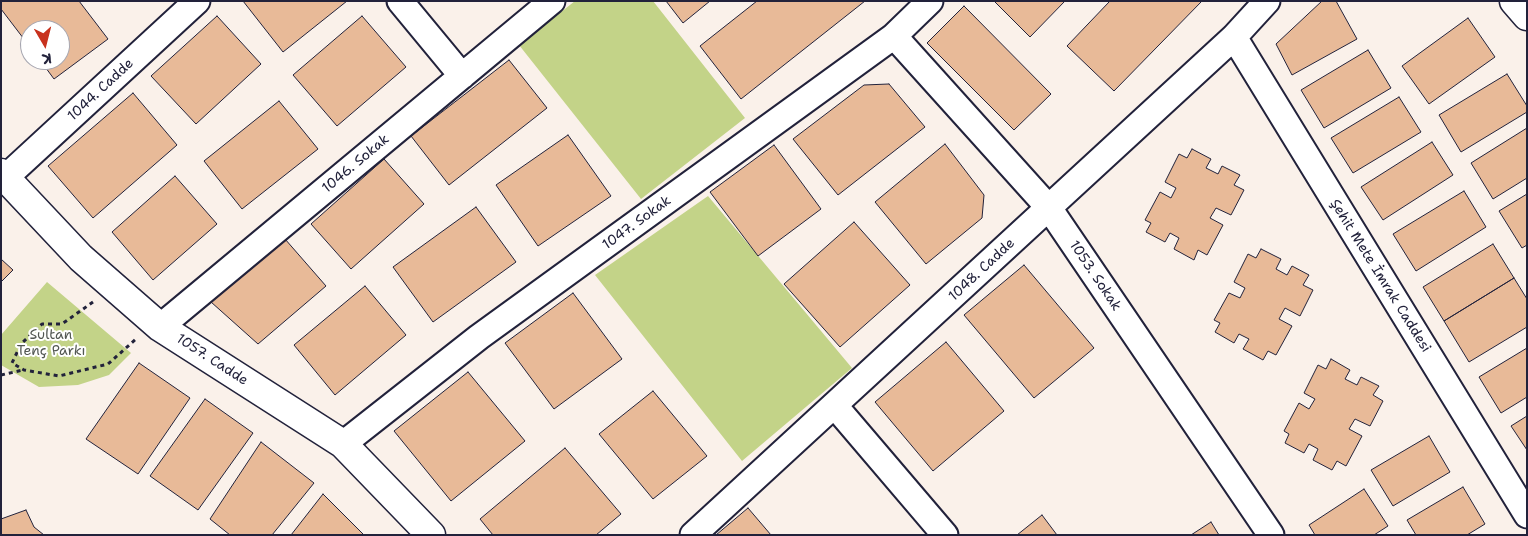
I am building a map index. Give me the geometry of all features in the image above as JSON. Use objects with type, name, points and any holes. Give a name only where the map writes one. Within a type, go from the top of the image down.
[{"type":"street","name":"1044. Cadde","points":[[3,176],[198,1]]},
{"type":"street","points":[[400,1],[462,76]]},
{"type":"street","name":"1046. Sokak","points":[[158,324],[552,1]]},
{"type":"street","name":"1047. Sokak","points":[[343,444],[479,337],[894,36],[930,1]]},
{"type":"street","name":"1048. Cadde","points":[[693,535],[1234,37],[1267,1]]},
{"type":"street","points":[[1514,1],[1527,16]]},
{"type":"street","name":"1053. Sokak","points":[[894,36],[1049,208],[1272,535]]},
{"type":"street","name":"Şehit Mete İmrak Caddesi","points":[[1234,37],[1527,516]]},
{"type":"street","name":"1057. Cadde","points":[[3,176],[81,258],[158,324],[343,444],[431,535]]},
{"type":"street","points":[[835,406],[945,535]]},
{"type":"path","points":[[112,284],[90,305],[62,324],[42,324],[21,344],[12,363],[24,370],[58,376],[108,364],[158,324]]},
{"type":"path","points":[[1,375],[24,370]]},
{"type":"green space","points":[[575,1],[653,1],[745,118],[641,199],[519,45]]},
{"type":"green space","points":[[708,196],[852,368],[742,461],[595,275]]},
{"type":"green space","name":"Sultan Tenç Parkı","points":[[47,282],[131,353],[109,375],[78,385],[39,387],[1,365],[1,335]]},
{"type":"building","points":[[1,1],[79,1],[108,39],[70,67],[70,20],[20,20],[20,34],[1,9]]},
{"type":"building","points":[[243,1],[347,1],[283,52]]},
{"type":"building","points":[[666,1],[710,1],[683,23]]},
{"type":"building","points":[[757,1],[865,1],[741,99],[700,46]]},
{"type":"building","points":[[994,1],[1065,1],[1030,37]]},
{"type":"building","points":[[1110,1],[1202,1],[1114,91],[1067,46]]},
{"type":"building","points":[[1322,1],[1336,1],[1357,39],[1292,75],[1276,44]]},
{"type":"building","points":[[964,6],[1051,94],[1014,130],[927,43]]},
{"type":"building","points":[[217,16],[261,64],[196,124],[151,76]]},
{"type":"building","points":[[362,16],[406,67],[337,126],[293,75]]},
{"type":"building","points":[[1468,18],[1495,57],[1429,104],[1402,66]]},
{"type":"building","points":[[1368,50],[1391,88],[1324,128],[1301,90]]},
{"type":"building","points":[[509,60],[547,108],[449,185],[411,136]]},
{"type":"building","points":[[47,70],[66,70],[54,79]]},
{"type":"building","points":[[1507,74],[1527,106],[1527,112],[1461,152],[1439,115]]},
{"type":"building","points":[[889,84],[925,127],[838,195],[793,139],[864,85]]},
{"type":"building","points":[[133,93],[177,145],[93,218],[48,166]]},
{"type":"building","points":[[1399,97],[1421,132],[1353,173],[1331,138]]},
{"type":"building","points":[[279,101],[318,149],[242,209],[204,161]]},
{"type":"building","points":[[1527,128],[1527,178],[1493,199],[1471,163]]},
{"type":"building","points":[[568,135],[611,196],[538,246],[496,185]]},
{"type":"building","points":[[1432,142],[1453,175],[1383,220],[1361,187]]},
{"type":"building","points":[[945,144],[984,195],[982,218],[926,264],[875,202]]},
{"type":"building","points":[[774,145],[821,209],[758,256],[710,192]]},
{"type":"building","points":[[1192,149],[1211,159],[1206,168],[1218,174],[1222,166],[1240,175],[1234,185],[1244,190],[1231,215],[1216,208],[1210,218],[1223,225],[1207,255],[1198,250],[1194,260],[1174,249],[1179,238],[1170,233],[1165,242],[1146,232],[1151,223],[1145,220],[1160,192],[1171,198],[1176,188],[1165,182],[1179,154],[1187,158]]},
{"type":"building","points":[[384,159],[424,204],[351,269],[311,224]]},
{"type":"building","points":[[175,176],[217,224],[153,280],[112,232]]},
{"type":"building","points":[[1464,191],[1486,227],[1416,271],[1393,234]]},
{"type":"building","points":[[1527,194],[1527,245],[1522,248],[1499,211]]},
{"type":"building","points":[[476,207],[516,262],[433,322],[393,267]]},
{"type":"building","points":[[854,222],[910,285],[840,347],[784,284]]},
{"type":"building","points":[[285,239],[326,286],[258,344],[211,302]]},
{"type":"building","points":[[1493,244],[1514,278],[1444,321],[1423,287]]},
{"type":"building","points":[[1261,249],[1281,259],[1276,269],[1287,275],[1292,266],[1309,275],[1303,285],[1313,290],[1300,316],[1285,308],[1279,319],[1292,326],[1276,355],[1268,351],[1263,360],[1243,349],[1249,339],[1239,334],[1234,343],[1215,332],[1220,323],[1214,320],[1229,293],[1240,298],[1245,288],[1234,282],[1248,254],[1256,258]]},
{"type":"building","points":[[1,259],[13,270],[1,282]]},
{"type":"building","points":[[1024,265],[1094,348],[1034,398],[964,315]]},
{"type":"building","points":[[1514,278],[1527,299],[1527,327],[1469,362],[1444,321]]},
{"type":"building","points":[[365,286],[406,335],[335,395],[294,345]]},
{"type":"building","points":[[573,293],[622,359],[554,409],[505,343]]},
{"type":"building","points":[[946,342],[1004,411],[933,471],[875,402]]},
{"type":"building","points":[[1527,348],[1527,397],[1501,413],[1479,377]]},
{"type":"building","points":[[1331,359],[1350,370],[1345,379],[1357,385],[1361,377],[1379,386],[1373,395],[1383,401],[1370,426],[1355,419],[1349,429],[1362,436],[1346,466],[1337,461],[1332,470],[1313,460],[1318,449],[1309,444],[1304,453],[1285,443],[1289,434],[1284,431],[1299,403],[1309,409],[1315,399],[1304,393],[1318,365],[1326,369]]},
{"type":"building","points":[[139,363],[190,398],[138,474],[86,439]]},
{"type":"building","points":[[468,372],[525,441],[451,501],[394,431]]},
{"type":"building","points":[[653,391],[707,456],[653,499],[599,434]]},
{"type":"building","points":[[205,399],[253,433],[198,510],[150,476]]},
{"type":"building","points":[[1527,416],[1527,450],[1511,426]]},
{"type":"building","points":[[1429,436],[1450,472],[1393,506],[1371,470]]},
{"type":"building","points":[[261,442],[314,483],[272,535],[230,535],[210,519]]},
{"type":"building","points":[[565,448],[621,514],[596,535],[493,535],[480,519]]},
{"type":"building","points":[[1463,487],[1485,524],[1467,535],[1416,535],[1407,520]]},
{"type":"building","points":[[1364,489],[1388,526],[1374,535],[1315,535],[1309,525]]},
{"type":"building","points":[[323,494],[364,535],[291,535]]},
{"type":"building","points":[[748,508],[771,535],[716,535]]},
{"type":"building","points":[[26,510],[34,527],[44,535],[1,535],[1,519]]},
{"type":"building","points":[[1042,515],[1057,535],[1017,535]]},
{"type":"building","points":[[1211,522],[1219,535],[1191,535]]}]
